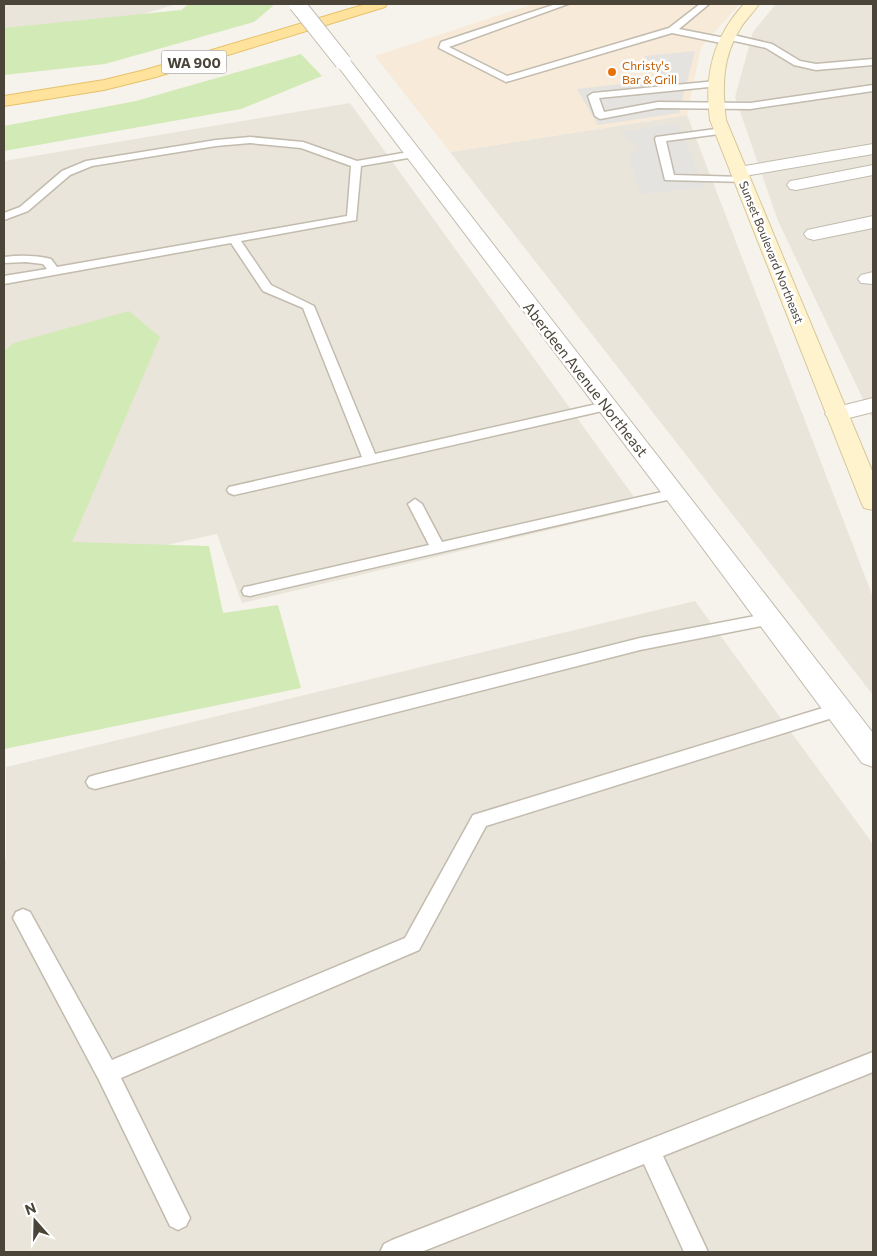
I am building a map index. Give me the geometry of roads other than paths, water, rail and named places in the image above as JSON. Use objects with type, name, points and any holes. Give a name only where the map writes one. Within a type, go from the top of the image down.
[{"type":"main road","name":"WA 900","points":[[4,101],[104,85],[150,74],[380,4]]},
{"type":"main road","name":"Sunset Boulevard Northeast","points":[[752,4],[720,52],[715,71],[716,106],[723,131],[873,502]]},
{"type":"street","name":"Aberdeen Avenue Northeast","points":[[297,4],[675,494],[873,755]]},
{"type":"street","points":[[741,176],[873,148]]},
{"type":"street","points":[[796,185],[873,170]]},
{"type":"street","points":[[814,234],[873,222]]},
{"type":"street","points":[[836,414],[873,405]]},
{"type":"lane","points":[[564,4],[444,44],[444,48],[506,79],[672,30],[705,4]]},
{"type":"lane","points":[[672,30],[768,46],[797,63],[816,67],[873,62]]},
{"type":"lane","points":[[716,84],[593,96],[600,116],[658,105],[750,106],[873,88]]},
{"type":"lane","points":[[723,131],[660,139],[669,178],[741,176]]},
{"type":"lane","points":[[4,216],[24,210],[66,173],[90,163],[216,143],[250,140],[303,145],[356,164],[414,154]]},
{"type":"lane","points":[[4,280],[352,218],[356,164]]},
{"type":"lane","points":[[234,239],[266,288],[308,306],[370,460]]},
{"type":"lane","points":[[4,260],[26,258],[47,261],[54,271]]},
{"type":"lane","points":[[234,490],[606,406]]},
{"type":"lane","points":[[250,591],[675,494]]},
{"type":"lane","points":[[415,504],[438,548]]},
{"type":"lane","points":[[95,782],[640,644],[770,619]]},
{"type":"lane","points":[[107,1073],[412,944],[480,820],[839,709]]},
{"type":"lane","points":[[23,918],[107,1073],[178,1218]]},
{"type":"lane","points":[[392,1252],[873,1062]]},
{"type":"lane","points":[[649,1150],[696,1252]]},
{"type":"place","name":"Christy's Bar & Grill","points":[[612,72]]}]
